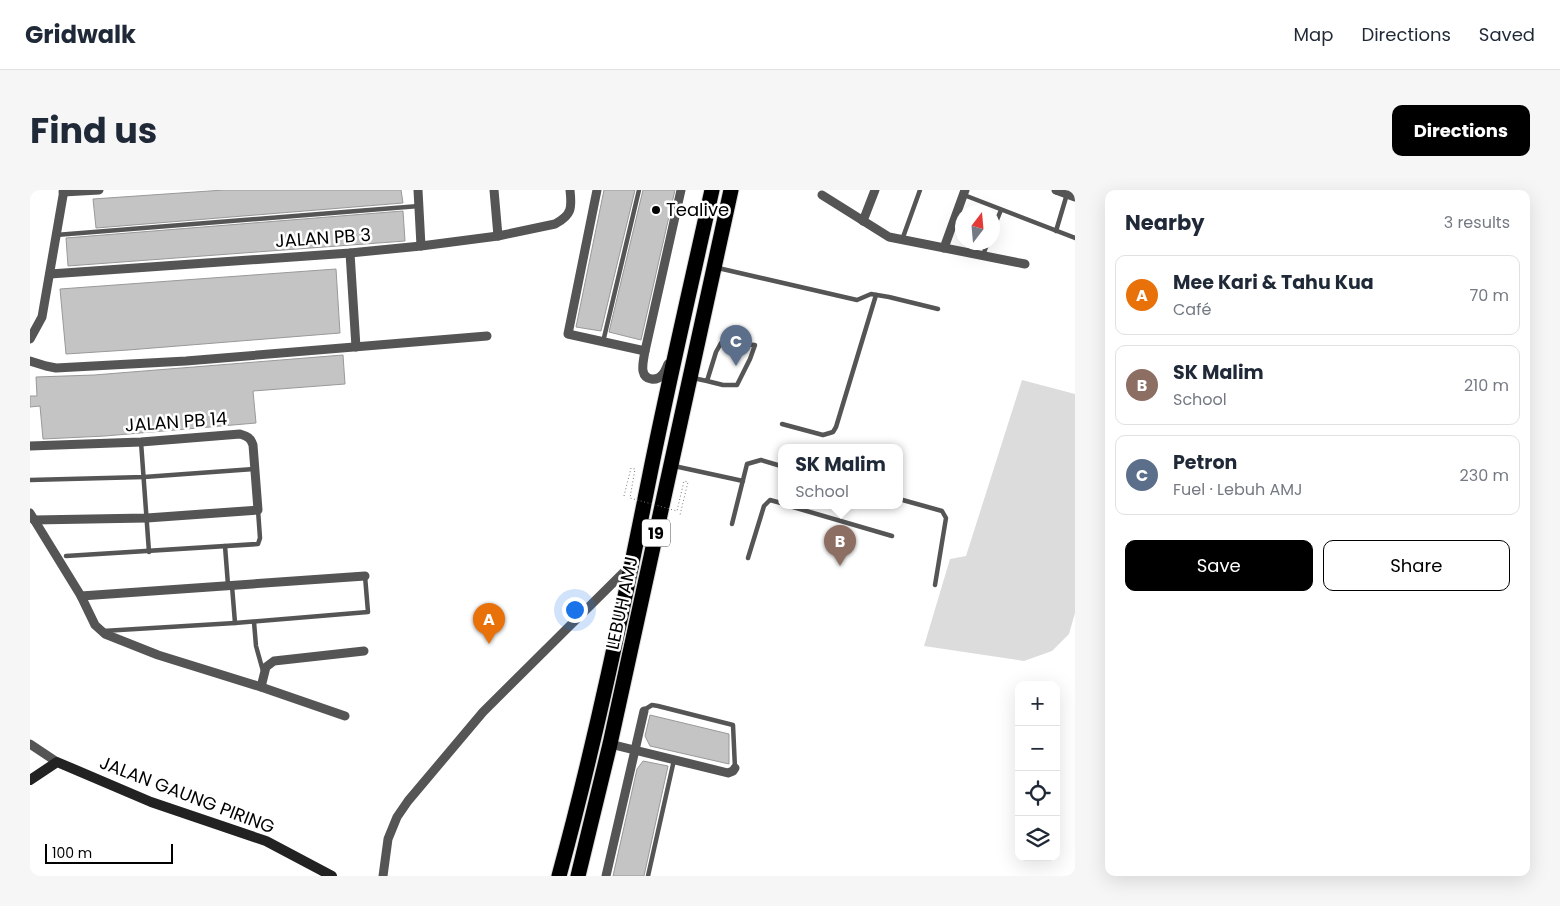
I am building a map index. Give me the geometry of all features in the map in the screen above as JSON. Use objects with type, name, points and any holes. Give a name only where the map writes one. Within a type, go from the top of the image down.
[{"type":"highway","name":"LEBUH AMJ","points":[[578,876],[610,744],[731,190]]},
{"type":"highway","name":"LEBUH AMJ","points":[[559,876],[581,794],[632,564],[708,194]]},
{"type":"street","points":[[30,339],[42,317],[64,191],[99,190]]},
{"type":"street","points":[[418,190],[421,246]]},
{"type":"street","points":[[494,190],[498,236]]},
{"type":"street","name":"JALAN PB 3","points":[[50,274],[350,253],[498,236],[555,224],[564,220],[569,214],[572,205],[570,190]]},
{"type":"street","points":[[596,190],[567,332],[570,336],[645,351]]},
{"type":"street","points":[[675,358],[669,362],[661,376],[654,379],[645,377],[643,373],[645,351],[681,190]]},
{"type":"street","points":[[863,221],[875,190]]},
{"type":"street","points":[[1056,190],[1071,196]]},
{"type":"street","points":[[823,192],[889,237],[1025,264]]},
{"type":"street","points":[[944,248],[964,193]]},
{"type":"street","points":[[350,253],[356,347]]},
{"type":"street","points":[[30,361],[56,368],[186,361],[487,336]]},
{"type":"street","name":"JALAN PB 14","points":[[30,446],[141,442],[240,434],[252,440],[258,510]]},
{"type":"street","points":[[32,516],[146,518],[258,510]]},
{"type":"street","points":[[32,516],[101,631],[158,655],[261,687],[345,716]]},
{"type":"street","points":[[383,876],[388,839],[397,817],[408,800],[483,712],[632,564]]},
{"type":"street","points":[[80,596],[230,587],[365,576]]},
{"type":"street","points":[[261,687],[264,672],[270,663],[279,659],[364,651]]},
{"type":"street","points":[[606,876],[644,711]]},
{"type":"street","name":"JALAN GAUNG PIRING","points":[[30,744],[57,762],[151,802],[258,838],[288,851],[332,876]]},
{"type":"street","points":[[610,744],[728,773],[735,768]]},
{"type":"street","points":[[30,780],[57,762]]},
{"type":"lane","points":[[603,342],[639,190]]},
{"type":"lane","points":[[902,240],[920,190]]},
{"type":"lane","points":[[964,193],[1001,210],[1075,238]]},
{"type":"lane","points":[[1056,231],[1071,196]]},
{"type":"lane","points":[[56,235],[419,206]]},
{"type":"lane","points":[[983,256],[985,250]]},
{"type":"lane","points":[[714,267],[857,300],[871,294],[938,309]]},
{"type":"lane","points":[[782,424],[823,435],[833,432],[876,295]]},
{"type":"lane","points":[[689,378],[723,385],[737,385],[755,345],[721,342],[707,381]]},
{"type":"lane","points":[[141,442],[149,552]]},
{"type":"lane","points":[[732,524],[747,464],[761,460],[778,465]]},
{"type":"lane","points":[[670,465],[743,481]]},
{"type":"lane","points":[[30,480],[144,477],[254,469]]},
{"type":"lane","points":[[748,558],[766,502],[770,500],[778,502]]},
{"type":"lane","points":[[903,500],[942,511],[946,518],[935,585]]},
{"type":"lane","points":[[800,509],[892,536]]},
{"type":"lane","points":[[66,556],[258,544],[260,538],[258,510]]},
{"type":"lane","points":[[225,546],[235,623]]},
{"type":"lane","points":[[101,631],[254,622],[368,612],[365,576]]},
{"type":"lane","points":[[254,622],[258,657],[264,672]]},
{"type":"lane","points":[[644,711],[652,705],[733,725],[735,768]]},
{"type":"lane","points":[[648,876],[674,760]]},
{"type":"path","points":[[624,496],[631,468],[635,469],[630,498],[677,511],[684,481],[688,482],[680,515]]},
{"type":"shaded area","points":[[1022,380],[1075,394],[1075,613],[1069,634],[1052,651],[1024,661],[924,646],[950,559],[966,556]]},
{"type":"building","points":[[224,190],[401,190],[403,203],[96,228],[93,199]]},
{"type":"building","points":[[604,190],[635,190],[601,331],[576,327]]},
{"type":"building","points":[[643,190],[675,190],[641,340],[609,332]]},
{"type":"building","points":[[403,211],[405,241],[68,266],[66,238]]},
{"type":"building","points":[[336,269],[340,333],[66,354],[60,289]]},
{"type":"building","points":[[343,355],[345,384],[253,391],[256,423],[105,436],[43,439],[40,406],[30,407],[30,396],[37,396],[36,377],[94,375]]},
{"type":"building","points":[[650,715],[729,734],[729,764],[650,746],[645,736]]},
{"type":"building","points":[[643,761],[668,766],[644,876],[613,876],[637,769]]},
{"type":"place","name":"Tealive","points":[[656,210]]},
{"type":"place","name":"Petron","points":[[736,366]]},
{"type":"place","name":"SK Malim","points":[[840,566]]},
{"type":"place","name":"Mee Kari & Tahu Kua","points":[[489,644]]}]
